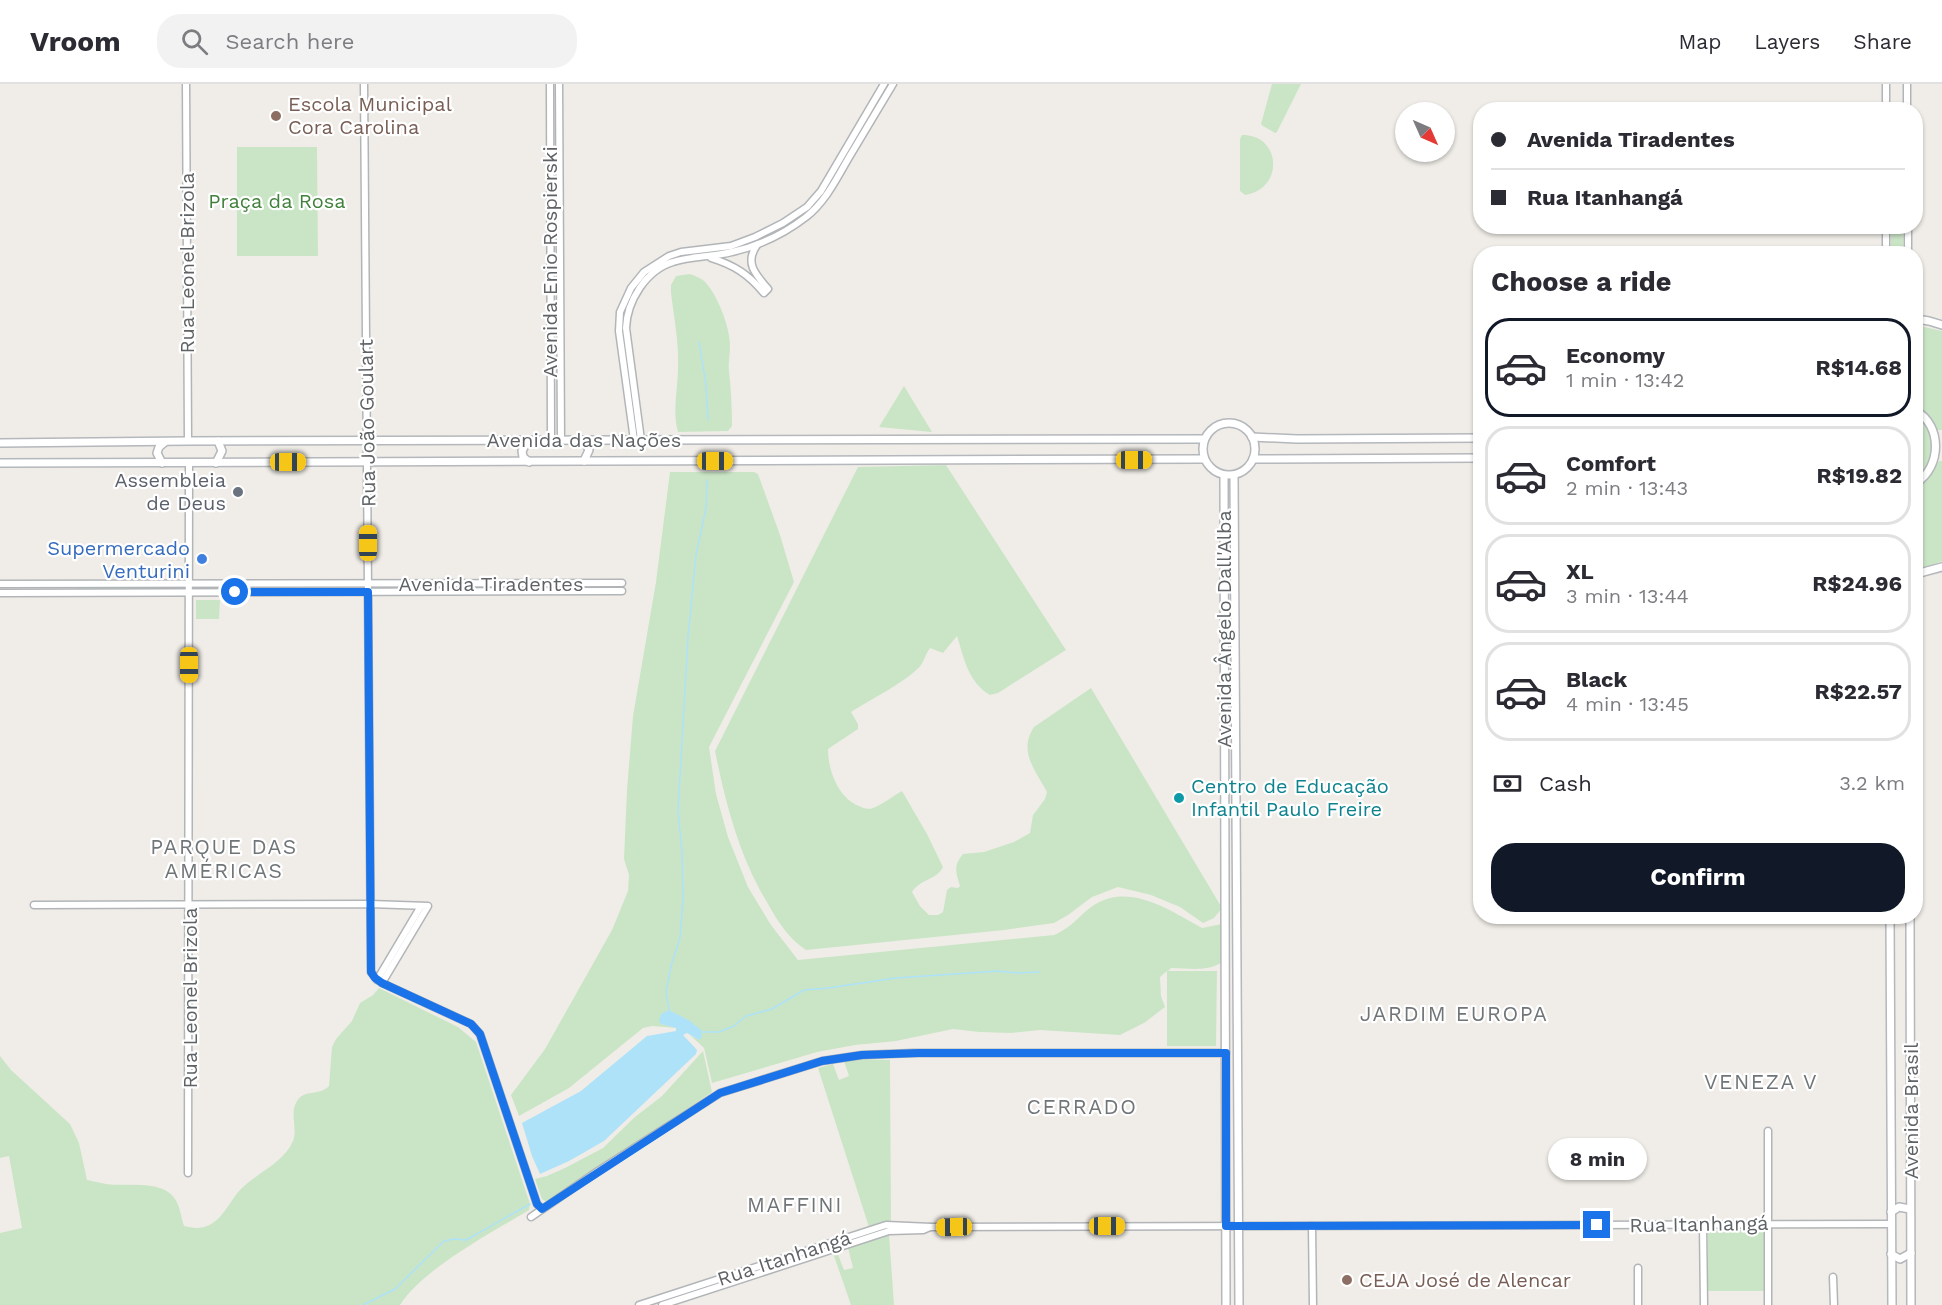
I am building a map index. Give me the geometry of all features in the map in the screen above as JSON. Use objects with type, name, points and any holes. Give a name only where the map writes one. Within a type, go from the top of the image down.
[{"type":"main road","points":[[1923,321],[1942,325]]},
{"type":"main road","points":[[1923,417],[1939,435],[1940,455],[1923,476]]},
{"type":"main road","points":[[1225,423],[1241,426],[1252,437],[1255,448],[1253,459],[1245,469],[1234,475],[1224,475],[1212,470],[1204,459],[1202,446],[1204,439],[1216,426],[1225,423]]},
{"type":"main road","points":[[1252,437],[1473,438]]},
{"type":"main road","name":"Avenida das Nações","points":[[0,443],[1204,439]]},
{"type":"main road","points":[[528,440],[522,451],[524,458],[529,462]]},
{"type":"main road","points":[[584,440],[590,450],[584,461]]},
{"type":"main road","points":[[216,463],[222,451],[218,441]]},
{"type":"main road","points":[[162,463],[157,453],[159,447],[165,442]]},
{"type":"main road","points":[[1253,459],[1473,458]]},
{"type":"main road","name":"Avenida das Nações","points":[[0,463],[1204,459]]},
{"type":"main road","name":"Avenida Ângelo Dall'Alba","points":[[1224,475],[1226,1226]]},
{"type":"main road","name":"Avenida Ângelo Dall'Alba","points":[[1234,475],[1238,1225]]},
{"type":"main road","points":[[1923,572],[1942,567]]},
{"type":"main road","name":"Avenida Brasil","points":[[1890,924],[1892,1305]]},
{"type":"main road","name":"Avenida Brasil","points":[[1910,924],[1911,1305]]},
{"type":"main road","points":[[1226,1053],[1228,1048],[1232,1047],[1237,1053]]},
{"type":"main road","points":[[1891,1212],[1899,1207],[1910,1209]]},
{"type":"main road","points":[[1238,1225],[1239,1305]]},
{"type":"main road","points":[[1226,1226],[1226,1305]]},
{"type":"main road","points":[[1892,1254],[1900,1259],[1911,1253]]},
{"type":"street","name":"Rua Leonel Brizola","points":[[186,84],[188,441]]},
{"type":"street","name":"Rua João Goulart","points":[[364,84],[371,972],[380,981]]},
{"type":"street","name":"Avenida Enio Rospierski","points":[[550,84],[551,440]]},
{"type":"street","name":"Avenida Enio Rospierski","points":[[559,84],[561,440]]},
{"type":"street","points":[[637,440],[619,331],[620,312],[631,288],[644,272],[669,256],[731,246],[756,237],[807,207],[821,191],[884,84]]},
{"type":"street","points":[[637,440],[626,339],[627,312],[640,288],[661,267],[673,262],[711,257],[758,244],[796,224],[820,205],[893,84]]},
{"type":"street","points":[[1886,84],[1886,102]]},
{"type":"street","points":[[1907,84],[1907,102]]},
{"type":"street","points":[[711,257],[740,268],[766,291],[752,268],[751,257],[758,244]]},
{"type":"street","name":"Rua Leonel Brizola","points":[[188,1173],[189,463]]},
{"type":"street","name":"Avenida Tiradentes","points":[[0,584],[622,583]]},
{"type":"street","name":"Avenida Tiradentes","points":[[0,593],[622,591]]},
{"type":"street","points":[[34,905],[370,904],[424,906],[380,981],[471,1024],[480,1034],[534,1192],[543,1206]]},
{"type":"street","points":[[531,1217],[543,1206],[720,1093],[822,1061],[862,1055],[919,1053],[1226,1053]]},
{"type":"street","points":[[1768,1131],[1768,1305]]},
{"type":"street","points":[[534,1192],[543,1206]]},
{"type":"street","points":[[1703,1224],[1704,1305]]},
{"type":"street","name":"Rua Itanhangá","points":[[639,1305],[886,1225],[931,1227],[1891,1224]]},
{"type":"street","points":[[1312,1226],[1313,1305]]},
{"type":"street","name":"Rua Itanhangá","points":[[662,1305],[889,1231],[923,1230],[931,1227]]},
{"type":"street","points":[[1638,1269],[1638,1305]]},
{"type":"street","points":[[1833,1277],[1834,1305]]},
{"type":"green space","points":[[1272,84],[1301,84],[1275,133],[1261,124]]},
{"type":"green space","points":[[1242,135],[1255,137],[1265,143],[1271,152],[1273,162],[1272,173],[1267,183],[1258,191],[1245,195],[1240,191],[1240,139]]},
{"type":"green space","name":"Praça da Rosa","points":[[237,147],[317,147],[318,256],[237,256]]},
{"type":"green space","points":[[1891,234],[1903,234],[1903,246],[1891,246]]},
{"type":"green space","points":[[690,274],[703,280],[711,289],[726,323],[730,340],[732,426],[728,431],[678,432],[676,424],[678,349],[671,285],[676,276]]},
{"type":"green space","points":[[1923,327],[1942,331],[1942,430],[1937,430],[1929,417],[1923,412]]},
{"type":"green space","points":[[904,386],[932,432],[879,427]]},
{"type":"green space","points":[[1923,422],[1929,430],[1933,447],[1932,456],[1924,472]]},
{"type":"green space","points":[[1939,461],[1942,461],[1942,561],[1923,567],[1923,482],[1927,480]]},
{"type":"green space","points":[[946,465],[1066,650],[998,693],[990,695],[972,676],[957,636],[943,653],[930,648],[916,671],[851,712],[858,724],[858,729],[828,749],[832,774],[840,790],[852,802],[869,809],[902,791],[943,867],[937,875],[919,884],[912,892],[920,906],[929,915],[938,915],[943,912],[947,890],[960,886],[956,870],[963,854],[984,852],[1014,842],[1030,833],[1033,815],[1045,799],[1047,792],[1030,760],[1029,736],[1034,727],[1091,688],[1222,908],[1214,918],[1203,923],[1180,907],[1151,895],[1118,887],[1092,897],[1054,923],[806,950],[789,935],[772,911],[741,849],[715,751],[858,467]]},
{"type":"green space","points":[[670,472],[754,472],[758,474],[794,582],[709,747],[716,794],[728,837],[748,887],[771,925],[798,960],[1054,935],[1094,905],[1122,896],[1136,898],[1164,907],[1202,928],[1222,924],[1221,963],[1203,969],[1171,968],[1168,971],[1217,971],[1216,1046],[1167,1046],[1167,971],[1160,977],[1161,996],[1165,1007],[1144,1023],[1120,1035],[1040,1030],[1011,1033],[953,1029],[896,1041],[817,1052],[712,1083],[704,1048],[690,1035],[699,1040],[696,1026],[671,1011],[661,1024],[677,1028],[652,1026],[643,1028],[569,1088],[519,1116],[511,1095],[545,1049],[612,930],[628,891],[629,875],[624,859],[633,716],[656,582]]},
{"type":"green space","points":[[558,586],[558,590],[431,591],[431,587]]},
{"type":"green space","points":[[76,587],[185,587],[185,591],[76,591]]},
{"type":"green space","points":[[196,600],[220,600],[219,619],[196,619]]},
{"type":"green space","points":[[379,988],[458,1027],[476,1042],[530,1204],[529,1210],[441,1265],[411,1291],[400,1305],[0,1305],[0,1233],[22,1228],[9,1156],[0,1158],[0,1056],[11,1070],[70,1124],[79,1143],[87,1180],[106,1184],[153,1186],[162,1189],[177,1202],[184,1226],[202,1228],[217,1220],[238,1192],[288,1149],[294,1136],[294,1110],[297,1101],[304,1095],[321,1091],[329,1086],[332,1047],[336,1039],[352,1021],[360,1003]]},
{"type":"green space","points":[[703,1051],[712,1092],[550,1201],[542,1199],[535,1179],[565,1168],[603,1148],[635,1117],[662,1096]]},
{"type":"green space","points":[[890,1060],[891,1221],[869,1227],[818,1068],[833,1064],[839,1080],[849,1076],[844,1061]]},
{"type":"green space","points":[[1708,1230],[1765,1230],[1766,1291],[1708,1291]]},
{"type":"green space","points":[[889,1234],[894,1305],[851,1305],[833,1253],[837,1252],[844,1270],[853,1268],[848,1248]]},
{"type":"water","points":[[669,1010],[690,1021],[701,1030],[702,1037],[699,1040],[687,1033],[683,1035],[697,1050],[696,1054],[604,1141],[540,1174],[522,1123],[581,1091],[647,1036],[676,1031],[676,1028],[661,1024],[659,1021],[661,1014]]},
{"type":"waterway","points":[[699,342],[706,384],[708,420]]},
{"type":"waterway","points":[[669,1010],[666,992],[680,938],[683,898],[678,811],[688,637],[696,555],[706,508],[707,480]]},
{"type":"waterway","points":[[702,1032],[719,1032],[734,1026],[746,1016],[772,1009],[804,990],[896,978],[998,971],[1039,972]]},
{"type":"waterway","points":[[363,1305],[395,1289],[444,1241],[466,1240],[530,1204]]},
{"type":"place","name":"Escola Municipal Cora Carolina","points":[[276,116]]},
{"type":"place","name":"Assembleia de Deus","points":[[238,492]]},
{"type":"place","name":"Supermercado Venturini","points":[[202,559]]},
{"type":"place","name":"Centro de Educação Infantil Paulo Freire","points":[[1179,798]]},
{"type":"place","name":"CEJA José de Alencar","points":[[1347,1280]]},
{"type":"district","name":"PARQUE DAS AMÉRICAS","points":[[224,858]]},
{"type":"district","name":"JARDIM EUROPA","points":[[1454,1013]]},
{"type":"district","name":"VENEZA V","points":[[1761,1081]]},
{"type":"district","name":"CERRADO","points":[[1082,1106]]},
{"type":"district","name":"MAFFINI","points":[[795,1204]]},
{"type":"route","points":[[235,592],[368,592],[371,972],[382,983],[476,1028],[485,1042],[537,1204],[542,1209],[720,1093],[822,1061],[862,1055],[919,1053],[1226,1053],[1226,1226],[1597,1225]]}]
